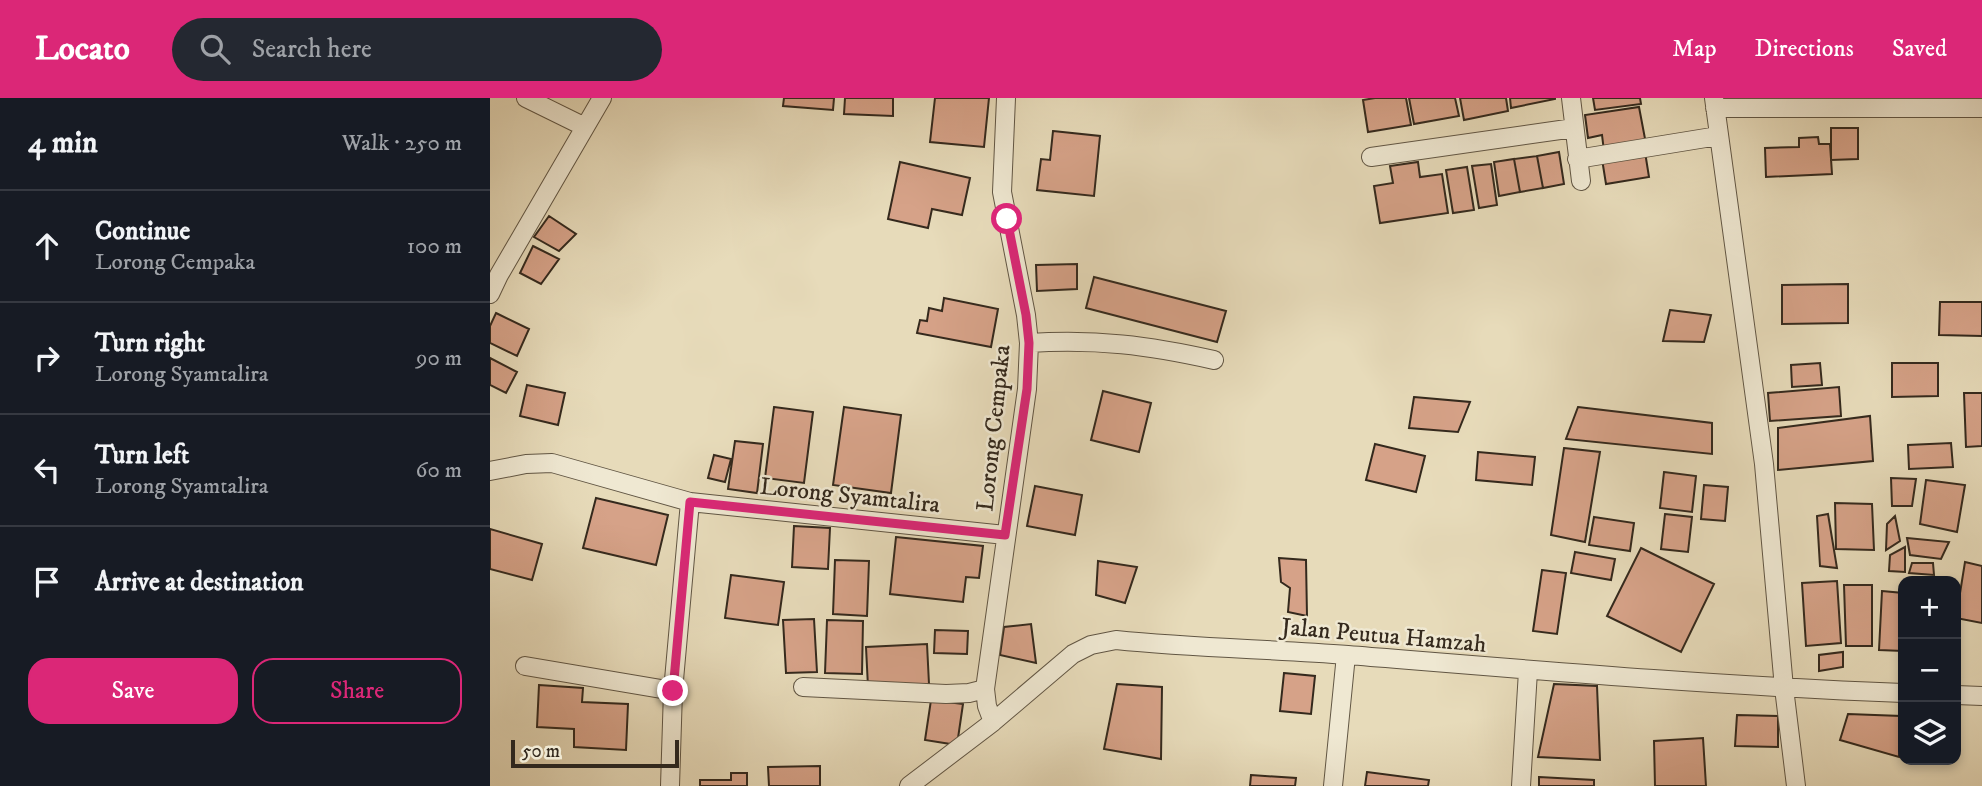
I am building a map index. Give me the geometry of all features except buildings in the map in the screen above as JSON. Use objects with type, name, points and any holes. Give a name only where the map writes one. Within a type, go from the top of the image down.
[{"type":"street","points":[[526,98],[585,127]]},
{"type":"street","points":[[490,294],[602,98]]},
{"type":"street","name":"Lorong Cempaka","points":[[993,722],[985,689],[1027,389],[1029,343],[1002,192],[1006,98]]},
{"type":"street","points":[[1571,98],[1581,181]]},
{"type":"street","points":[[1796,786],[1784,688],[1764,464],[1715,103],[1982,108]]},
{"type":"street","points":[[1371,157],[1574,128]]},
{"type":"street","points":[[1577,159],[1718,136]]},
{"type":"street","points":[[1029,343],[1097,341],[1163,348],[1214,360]]},
{"type":"street","name":"Lorong Syamtalira","points":[[490,471],[542,462],[552,463],[690,502],[1005,535]]},
{"type":"street","points":[[670,786],[673,691],[690,502]]},
{"type":"street","name":"Jalan Peutua Hamzah","points":[[909,786],[993,722],[1073,653],[1091,645],[1116,640],[1346,655],[1528,671],[1898,693]]},
{"type":"street","points":[[1334,786],[1346,655]]},
{"type":"street","points":[[525,666],[673,691]]},
{"type":"street","points":[[1521,786],[1528,671]]},
{"type":"street","points":[[803,687],[946,694],[970,694],[985,689]]},
{"type":"street","points":[[1961,695],[1982,696]]},
{"type":"route","points":[[673,691],[690,502],[1005,535],[1027,389],[1029,343],[1007,219]]}]
